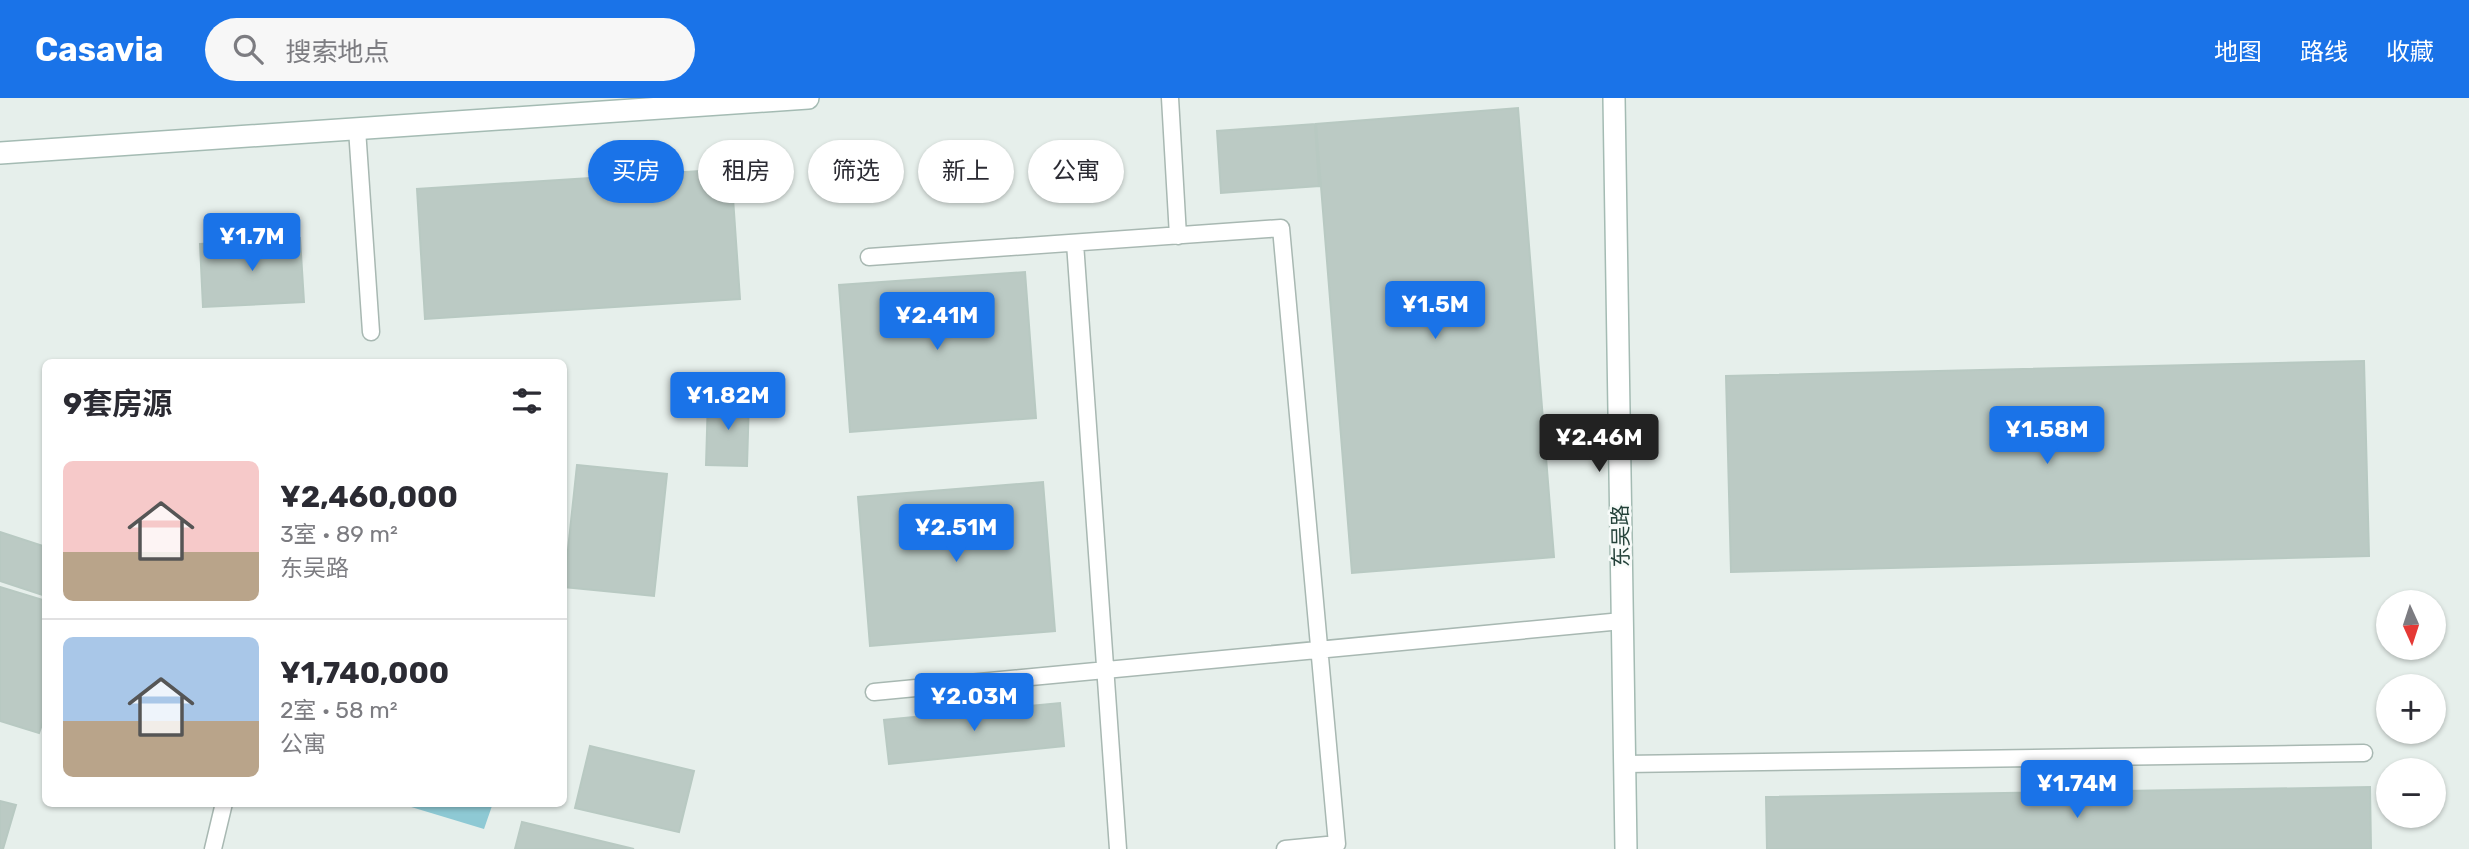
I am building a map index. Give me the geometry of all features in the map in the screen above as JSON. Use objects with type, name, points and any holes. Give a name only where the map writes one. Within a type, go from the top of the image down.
[{"type":"street","points":[[0,153],[808,98]]},
{"type":"street","name":"东吴路","points":[[1614,98],[1626,849]]},
{"type":"lane","points":[[1170,98],[1178,236]]},
{"type":"lane","points":[[357,129],[371,332]]},
{"type":"lane","points":[[869,257],[1281,228],[1337,844],[1285,849]]},
{"type":"lane","points":[[1075,243],[1118,849]]},
{"type":"lane","points":[[874,692],[1622,621]]},
{"type":"lane","points":[[1625,764],[2364,753]]},
{"type":"lane","points":[[213,849],[223,807]]},
{"type":"water","points":[[411,807],[492,807],[484,829]]},
{"type":"building","points":[[1518,108],[1554,557],[1352,573],[1316,124]]},
{"type":"building","points":[[1315,124],[1319,186],[1221,193],[1217,131]]},
{"type":"building","points":[[698,171],[698,203],[733,203],[740,299],[425,319],[417,189],[588,178],[588,203],[684,203],[684,172]]},
{"type":"building","points":[[300,238],[304,302],[203,307],[200,244]]},
{"type":"building","points":[[1025,272],[1036,418],[850,432],[839,285]]},
{"type":"building","points":[[2364,361],[2369,556],[1731,572],[1726,376]]},
{"type":"building","points":[[708,398],[749,399],[747,466],[706,465]]},
{"type":"building","points":[[577,465],[667,474],[654,596],[567,587],[567,559]]},
{"type":"building","points":[[1043,482],[1055,631],[870,646],[858,497]]},
{"type":"building","points":[[0,532],[42,546],[42,595],[0,581]]},
{"type":"building","points":[[0,587],[42,600],[42,724],[39,733],[0,721]]},
{"type":"building","points":[[1060,703],[1064,746],[889,764],[884,720]]},
{"type":"building","points":[[590,746],[694,771],[679,832],[575,808]]},
{"type":"building","points":[[2370,787],[2371,849],[1767,849],[1766,797]]},
{"type":"building","points":[[0,801],[16,805],[3,849],[0,849]]},
{"type":"building","points":[[522,822],[634,849],[515,849]]}]
